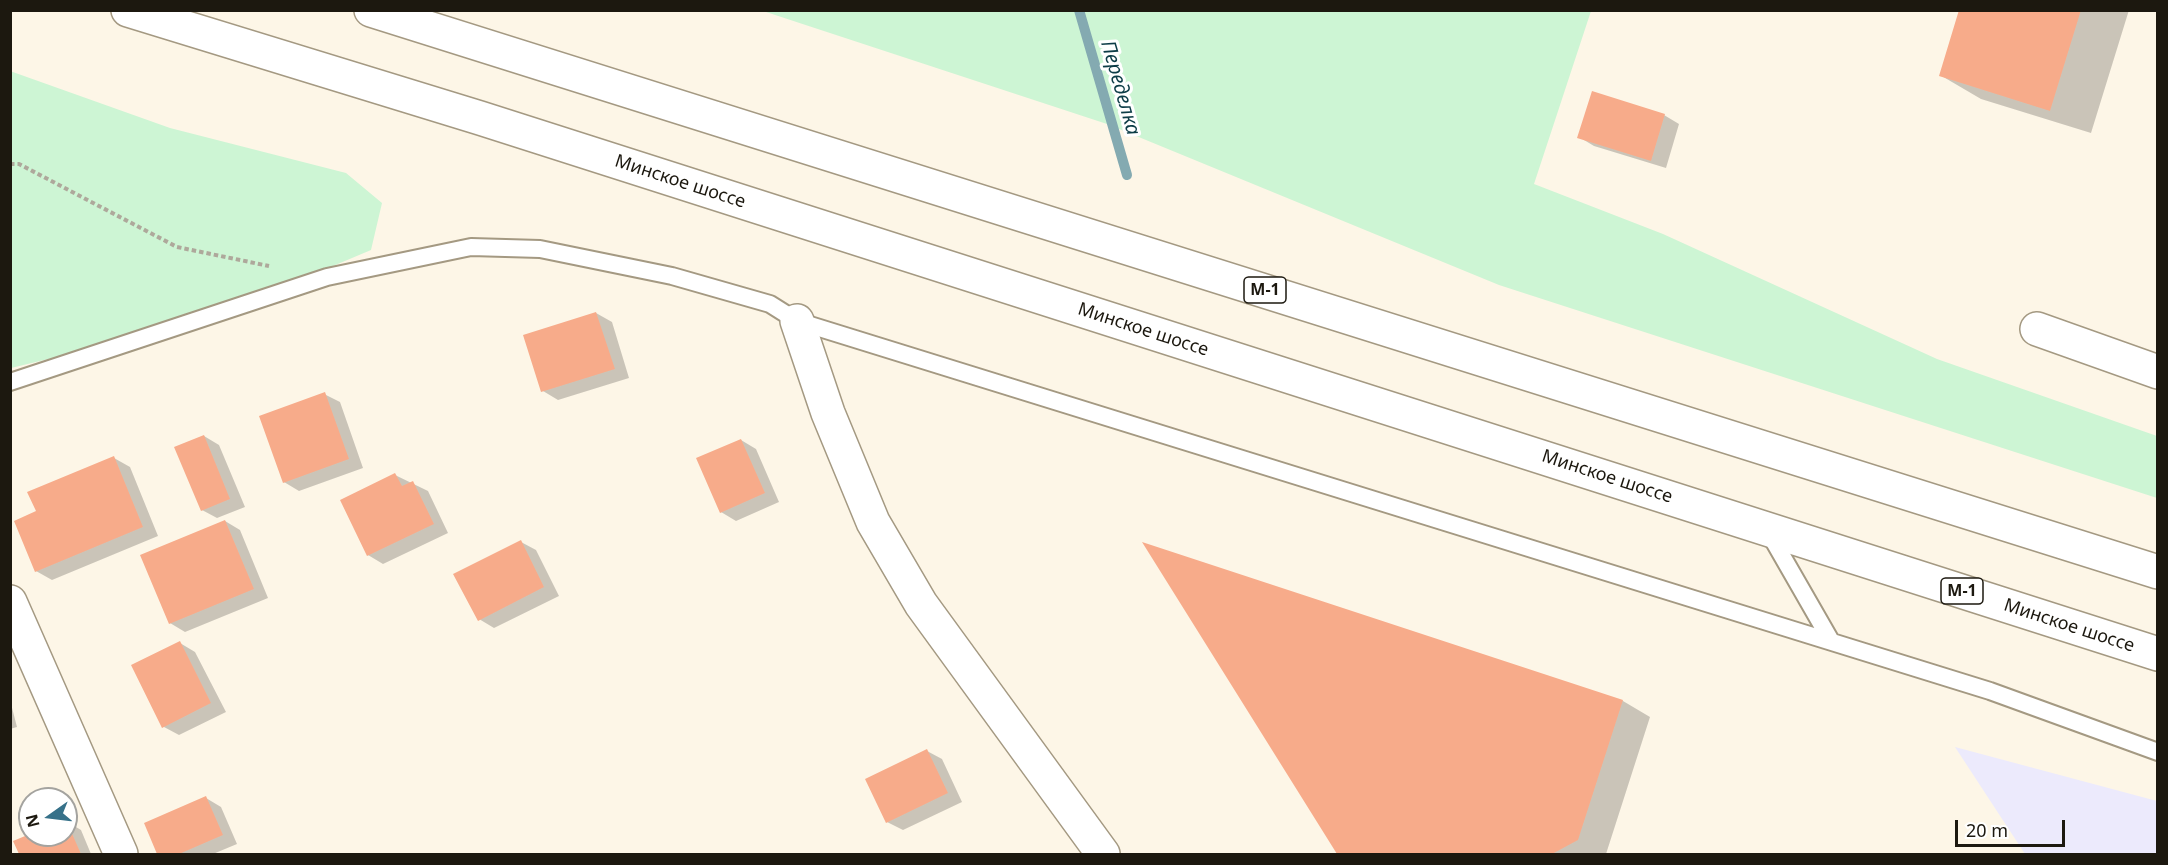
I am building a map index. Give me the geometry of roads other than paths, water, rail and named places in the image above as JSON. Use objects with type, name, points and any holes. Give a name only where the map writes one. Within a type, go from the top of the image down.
[{"type":"main road","name":"Минское шоссе","points":[[128,10],[492,122],[2157,654]]},
{"type":"main road","name":"М-1","points":[[371,10],[2157,572]]},
{"type":"main road","points":[[797,321],[828,412],[873,522],[921,604],[1102,855]]},
{"type":"main road","points":[[2037,328],[2157,372]]},
{"type":"main road","points":[[10,603],[121,855]]},
{"type":"lane","points":[[10,382],[327,277],[471,248],[540,249],[672,276],[770,304],[797,321],[1990,691],[2157,752]]},
{"type":"lane","points":[[1767,528],[1831,641]]},
{"type":"waterway","name":"Переделка","points":[[1079,10],[1127,175]]}]
